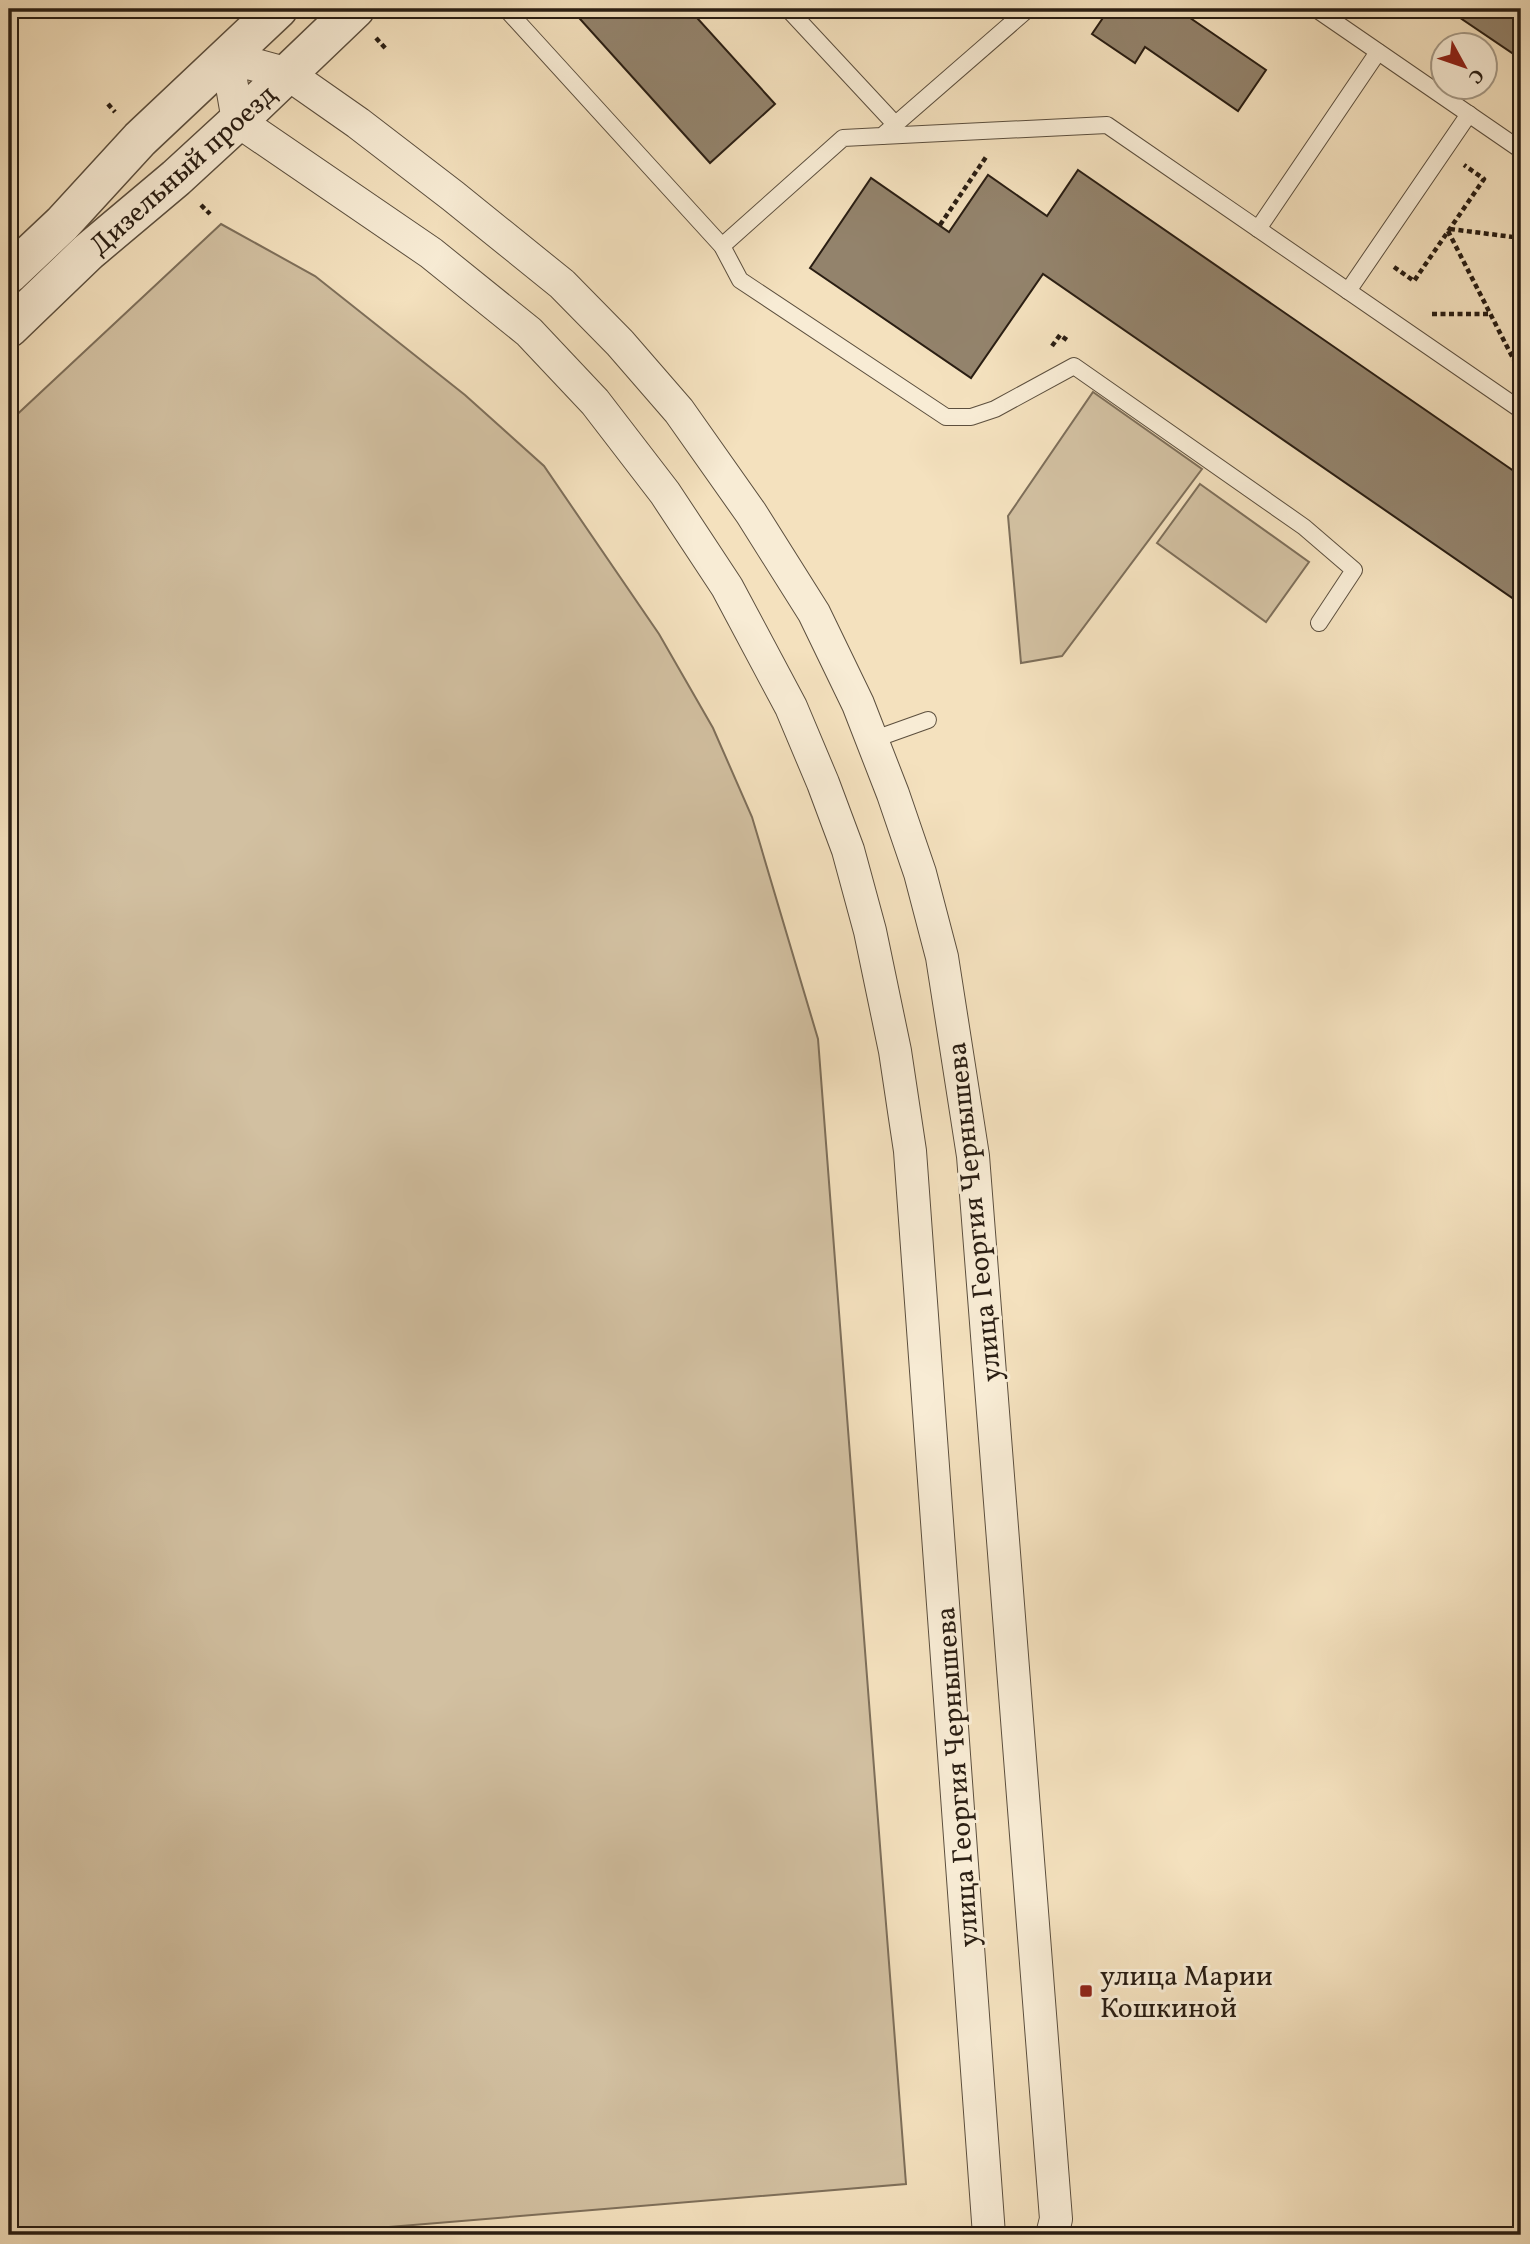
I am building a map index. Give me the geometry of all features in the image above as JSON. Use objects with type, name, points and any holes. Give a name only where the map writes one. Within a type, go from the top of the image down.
[{"type":"street","name":"Дизельный проезд","points":[[9,274],[62,224],[140,139],[278,9]]},
{"type":"street","name":"Дизельный проезд","points":[[9,328],[88,252],[176,178],[238,121],[355,9]]},
{"type":"street","name":"улица Георгия Чернышева","points":[[227,57],[288,74],[358,123],[562,284],[637,363],[679,411],[751,513],[814,614],[858,704],[872,740],[920,873],[942,957],[973,1156],[1056,2219],[1052,2235]]},
{"type":"street","points":[[227,57],[238,121]]},
{"type":"street","name":"улица Георгия Чернышева","points":[[238,121],[431,253],[529,332],[595,402],[665,493],[727,587],[791,707],[848,850],[870,931],[895,1051],[910,1152],[989,2235]]},
{"type":"lane","points":[[506,9],[722,246],[740,280],[947,417],[971,417],[995,409],[1074,366],[1304,527],[1354,569],[1319,623]]},
{"type":"lane","points":[[788,9],[895,124]]},
{"type":"lane","points":[[882,136],[1028,9]]},
{"type":"lane","points":[[1316,9],[1521,150]]},
{"type":"lane","points":[[1258,229],[1378,52]]},
{"type":"lane","points":[[1348,291],[1469,114]]},
{"type":"lane","points":[[722,246],[843,138],[1107,125],[1521,410]]},
{"type":"lane","points":[[872,740],[928,720]]},
{"type":"path","points":[[940,225],[987,156],[974,157]]},
{"type":"path","points":[[1393,267],[1414,281],[1484,179],[1463,164]]},
{"type":"path","points":[[1449,230],[1521,238]]},
{"type":"path","points":[[1449,230],[1521,374]]},
{"type":"path","points":[[1427,314],[1490,314]]},
{"type":"path","points":[[1048,352],[1060,335],[1071,343]]},
{"type":"shaded area","points":[[221,224],[315,276],[465,395],[544,466],[659,634],[713,728],[752,817],[818,1039],[906,2184],[292,2235],[9,2235],[9,422]]},
{"type":"shaded area","points":[[1093,392],[1202,469],[1062,656],[1021,663],[1008,516]]},
{"type":"shaded area","points":[[1200,484],[1309,562],[1266,622],[1157,543]]},
{"type":"building","points":[[571,9],[689,9],[775,104],[710,163]]},
{"type":"building","points":[[1109,9],[1177,9],[1266,70],[1238,111],[1145,47],[1135,63],[1092,34]]},
{"type":"building","points":[[1447,9],[1521,9],[1521,59],[1498,43],[1498,32],[1481,32]]},
{"type":"building","points":[[1078,170],[1521,476],[1521,604],[1043,274],[971,378],[810,268],[871,178],[949,232],[988,175],[1047,216]]},
{"type":"place","name":"улица Марии Кошкиной","points":[[1086,1991]]}]
